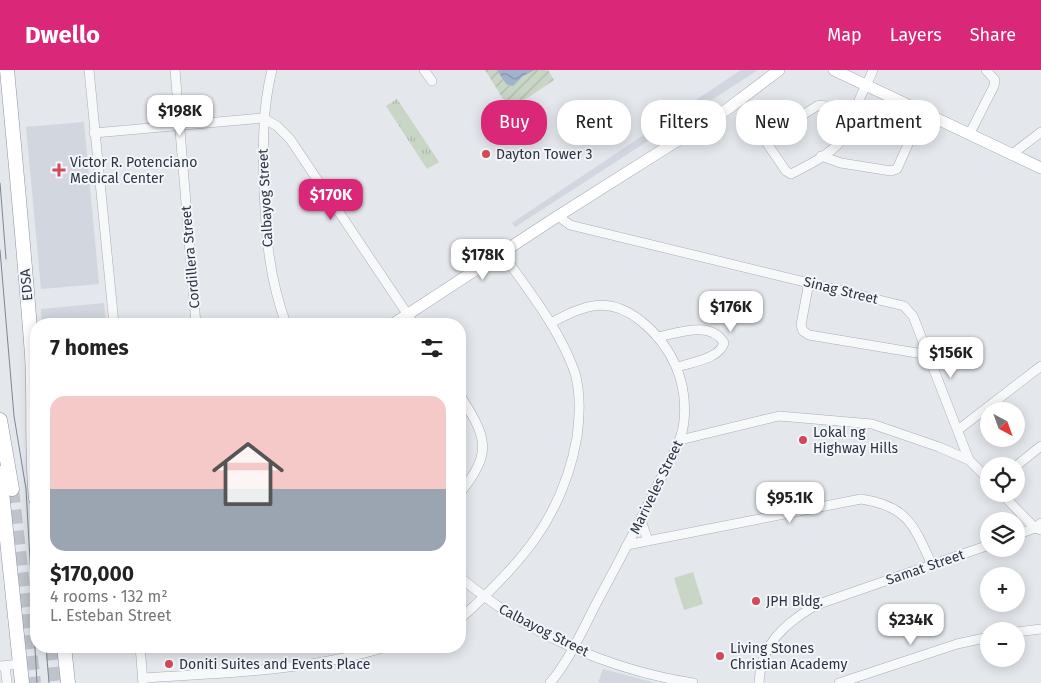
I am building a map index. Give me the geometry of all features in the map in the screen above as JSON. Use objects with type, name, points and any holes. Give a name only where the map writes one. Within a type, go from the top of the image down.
[{"type":"highway","name":"EDSA","points":[[7,70],[30,341]]},
{"type":"highway","points":[[0,420],[12,489]]},
{"type":"highway","points":[[0,473],[22,683]]},
{"type":"highway","points":[[65,653],[68,683]]},
{"type":"main road","points":[[412,318],[502,253],[729,108],[779,70]]},
{"type":"main road","points":[[834,70],[1041,168]]},
{"type":"street","points":[[89,70],[113,318]]},
{"type":"street","name":"Cordillera Street","points":[[175,70],[195,318]]},
{"type":"street","name":"Calbayog Street","points":[[272,70],[263,118],[266,245],[272,279],[284,318]]},
{"type":"street","points":[[424,70],[432,81]]},
{"type":"street","points":[[861,100],[873,70]]},
{"type":"street","points":[[970,133],[994,86],[995,80],[986,70]]},
{"type":"street","points":[[817,106],[766,139],[767,145],[789,173],[821,156],[835,145]]},
{"type":"street","points":[[94,132],[263,118],[277,126],[290,139],[410,318]]},
{"type":"street","points":[[1011,155],[1041,132]]},
{"type":"street","points":[[821,156],[841,163],[891,172],[897,169],[908,145]]},
{"type":"street","name":"Sinag Street","points":[[558,216],[570,225],[904,306],[914,316],[969,460]]},
{"type":"street","points":[[466,614],[484,598],[542,532],[561,493],[570,468],[578,430],[579,394],[574,371],[551,324],[502,253]]},
{"type":"street","points":[[809,282],[801,325],[803,331],[808,335],[929,355]]},
{"type":"street","name":"Mariveles Street","points":[[550,683],[573,648],[680,440],[685,408],[678,367],[658,337],[633,316],[600,304],[577,309],[551,324]]},
{"type":"street","points":[[658,337],[692,330],[713,333],[724,343],[722,350],[717,354],[678,367]]},
{"type":"street","points":[[958,430],[1041,366]]},
{"type":"street","points":[[466,405],[479,426],[483,438],[482,455],[478,467],[466,484]]},
{"type":"street","points":[[680,440],[761,418],[787,415],[872,424],[939,447],[969,460],[980,471]]},
{"type":"street","points":[[1025,459],[1041,446]]},
{"type":"street","points":[[627,545],[861,499],[882,504],[908,518],[932,566]]},
{"type":"street","points":[[1011,502],[1039,527],[1025,532]]},
{"type":"street","points":[[640,520],[648,541]]},
{"type":"street","name":"Samat Street","points":[[760,683],[760,670],[765,650],[779,631],[797,616],[816,605],[980,548]]},
{"type":"street","name":"Calbayog Street","points":[[466,582],[484,598],[517,619],[573,648],[641,672],[693,683]]},
{"type":"street","points":[[1025,631],[1041,629]]},
{"type":"street","points":[[839,683],[957,644],[980,639]]},
{"type":"street","points":[[140,653],[142,681],[304,664],[356,653]]},
{"type":"street","points":[[7,683],[2,666],[20,664]]},
{"type":"shaded area","points":[[741,70],[758,70],[712,100],[696,100]]},
{"type":"shaded area","points":[[84,122],[99,284],[41,289],[26,127]]},
{"type":"shaded area","points":[[641,137],[642,145],[515,227],[512,223],[631,145]]},
{"type":"shaded area","points":[[104,303],[105,318],[42,318],[41,309]]},
{"type":"shaded area","points":[[603,669],[648,681],[656,683],[598,683]]},
{"type":"green space","points":[[485,70],[548,70],[554,80],[525,100],[504,100]]},
{"type":"green space","points":[[397,99],[439,162],[427,169],[386,106]]},
{"type":"green space","points":[[693,572],[703,604],[684,610],[674,578]]},
{"type":"water","points":[[497,70],[535,70],[523,76],[513,86],[506,84]]},
{"type":"tunnel","points":[[12,489],[30,648]]},
{"type":"tunnel","points":[[31,653],[34,683]]},
{"type":"tunnel","points":[[53,653],[56,683]]},
{"type":"tram line","points":[[0,183],[6,259]]},
{"type":"tram line","points":[[0,250],[14,416],[26,489],[30,560]]},
{"type":"tram line","points":[[35,653],[37,683]]},
{"type":"tram line","points":[[47,653],[49,683]]},
{"type":"place","name":"Dayton Tower 3","points":[[486,154]]},
{"type":"place","name":"Victor R. Potenciano Medical Center","points":[[59,170]]},
{"type":"place","name":"Lokal ng Highway Hills","points":[[803,440]]},
{"type":"place","name":"JPH Bldg.","points":[[756,601]]},
{"type":"place","name":"Living Stones Christian Academy","points":[[720,656]]},
{"type":"place","name":"Doniti Suites and Events Place","points":[[169,664]]}]
